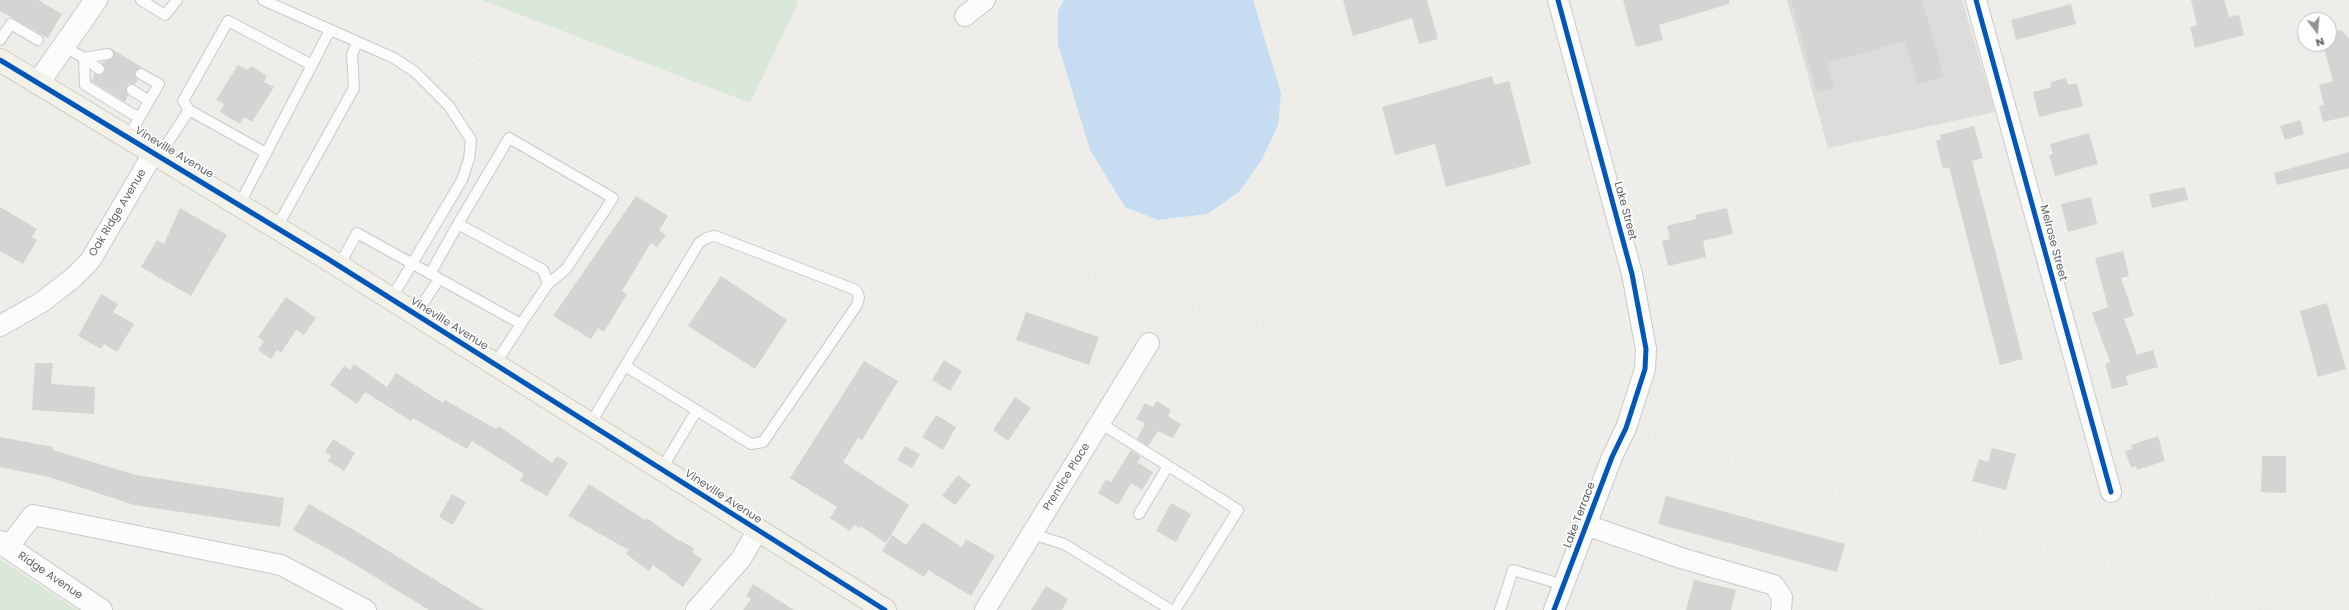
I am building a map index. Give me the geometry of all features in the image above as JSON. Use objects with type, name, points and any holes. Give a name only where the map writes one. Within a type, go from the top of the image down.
[{"type":"main road","name":"Vineville Avenue","points":[[0,60],[339,266],[757,531],[885,610]]},
{"type":"street","points":[[965,16],[984,0]]},
{"type":"street","name":"Lake Street","points":[[1558,0],[1642,316],[1646,349],[1645,368],[1626,428]]},
{"type":"street","name":"Melrose Street","points":[[1976,0],[2111,492]]},
{"type":"street","points":[[38,83],[94,1]]},
{"type":"street","name":"Oak Ridge Avenue","points":[[0,326],[42,302],[90,261],[157,154]]},
{"type":"street","name":"Prentice Place","points":[[985,610],[1149,343]]},
{"type":"street","name":"Lake Terrace","points":[[1554,610],[1612,457],[1626,428]]},
{"type":"street","points":[[4,545],[33,515],[281,565],[366,610]]},
{"type":"street","points":[[1586,525],[1682,558],[1774,585],[1782,597],[1781,610]]},
{"type":"street","points":[[696,610],[740,560],[757,531]]},
{"type":"street","name":"Ridge Avenue","points":[[4,545],[101,610]]},
{"type":"lane","points":[[141,0],[165,15],[177,0]]},
{"type":"lane","points":[[263,0],[394,58],[415,72],[449,106],[470,140],[469,158],[462,180],[391,299]]},
{"type":"lane","points":[[266,153],[189,110],[183,101],[228,21],[312,65]]},
{"type":"lane","points":[[0,40],[11,24],[38,40]]},
{"type":"lane","points":[[239,204],[330,30]]},
{"type":"lane","points":[[276,227],[354,88],[352,54],[357,42]]},
{"type":"lane","points":[[63,46],[99,69]]},
{"type":"lane","points":[[84,58],[108,54]]},
{"type":"lane","points":[[84,58],[85,85],[139,118]]},
{"type":"lane","points":[[128,137],[159,84],[141,74]]},
{"type":"lane","points":[[132,90],[149,101]]},
{"type":"lane","points":[[157,154],[189,110]]},
{"type":"lane","points":[[416,314],[458,224],[509,138],[613,198],[566,269],[548,284],[495,364]]},
{"type":"lane","points":[[458,224],[543,270],[548,284]]},
{"type":"lane","points":[[339,266],[357,233],[521,324]]},
{"type":"lane","points":[[590,424],[699,243],[706,238],[715,236],[856,290],[860,297],[857,305],[763,442],[751,444],[625,366]]},
{"type":"lane","points":[[661,470],[697,410]]},
{"type":"lane","points":[[1100,423],[1238,510],[1175,610]]},
{"type":"lane","points":[[1139,514],[1168,466]]},
{"type":"lane","points":[[1032,534],[1064,544],[1171,610]]},
{"type":"lane","points":[[1500,610],[1513,570],[1564,585]]},
{"type":"shaded area","points":[[1787,0],[1962,0],[1995,112],[1828,148]]},
{"type":"green space","points":[[482,0],[796,0],[798,3],[750,103]]},
{"type":"green space","points":[[0,559],[77,610],[0,610]]},
{"type":"water","points":[[1064,0],[1253,0],[1281,93],[1278,125],[1262,159],[1239,192],[1207,214],[1158,220],[1125,207],[1090,150],[1058,44],[1058,11]]},
{"type":"building","points":[[0,0],[38,0],[62,14],[48,38],[0,11]]},
{"type":"building","points":[[1343,0],[1427,0],[1438,39],[1419,44],[1412,18],[1353,36]]},
{"type":"building","points":[[1623,0],[1729,0],[1729,4],[1659,25],[1663,40],[1636,47]]},
{"type":"building","points":[[1791,0],[1922,0],[1944,77],[1918,84],[1905,41],[1827,63],[1834,88],[1817,92]]},
{"type":"building","points":[[2191,0],[2224,0],[2229,17],[2239,15],[2244,35],[2195,48],[2190,27],[2197,25]]},
{"type":"building","points":[[2071,4],[2076,24],[2016,40],[2011,20]]},
{"type":"building","points":[[2341,30],[2349,38],[2349,116],[2323,122],[2319,106],[2324,105],[2319,85],[2333,81],[2325,52],[2337,52],[2337,31]]},
{"type":"building","points":[[112,49],[143,68],[135,71],[135,77],[138,80],[135,84],[129,84],[126,87],[128,95],[125,102],[91,81],[95,74],[101,75],[104,72],[105,67],[102,63],[114,57]]},
{"type":"building","points":[[238,65],[247,70],[252,66],[267,76],[264,82],[274,87],[252,122],[244,117],[240,124],[220,112],[224,104],[216,100]]},
{"type":"building","points":[[1492,76],[1494,85],[1509,81],[1531,164],[1446,187],[1435,144],[1395,155],[1382,107]]},
{"type":"building","points":[[2066,78],[2068,85],[2077,83],[2083,106],[2039,117],[2033,92],[2050,88],[2051,82]]},
{"type":"building","points":[[2300,120],[2304,134],[2285,140],[2280,126]]},
{"type":"building","points":[[1974,126],[1983,158],[1972,161],[2023,359],[2000,365],[1949,167],[1943,169],[1936,141],[1941,139],[1940,135]]},
{"type":"building","points":[[2089,133],[2098,164],[2055,176],[2049,155],[2053,154],[2050,144]]},
{"type":"building","points":[[2349,152],[2349,168],[2277,185],[2274,173]]},
{"type":"building","points":[[2185,187],[2188,200],[2152,208],[2149,194]]},
{"type":"building","points":[[636,196],[668,216],[659,230],[666,235],[657,247],[651,243],[622,291],[627,294],[604,332],[598,328],[591,339],[553,316]]},
{"type":"building","points":[[2091,197],[2097,224],[2068,232],[2061,204]]},
{"type":"building","points":[[0,207],[37,229],[32,237],[37,240],[23,264],[0,251]]},
{"type":"building","points":[[180,208],[227,235],[191,296],[141,267],[157,240],[164,244]]},
{"type":"building","points":[[1727,208],[1733,234],[1703,241],[1706,257],[1668,266],[1662,241],[1670,239],[1667,226],[1696,219],[1695,215]]},
{"type":"building","points":[[2123,251],[2129,276],[2121,278],[2134,316],[2124,319],[2137,355],[2153,350],[2158,367],[2126,376],[2128,385],[2112,389],[2105,364],[2110,362],[2092,313],[2108,307],[2095,258]]},
{"type":"building","points":[[721,276],[787,320],[755,369],[688,326]]},
{"type":"building","points":[[101,294],[118,304],[113,312],[134,324],[117,352],[104,344],[101,349],[78,336]]},
{"type":"building","points":[[286,297],[316,318],[304,335],[296,330],[281,353],[277,350],[271,359],[258,350],[264,341],[258,337]]},
{"type":"building","points":[[2327,303],[2346,369],[2318,377],[2300,311]]},
{"type":"building","points":[[1026,312],[1099,337],[1089,365],[1016,340]]},
{"type":"building","points":[[944,360],[962,371],[950,391],[932,380]]},
{"type":"building","points":[[864,361],[898,381],[862,440],[858,438],[843,462],[909,505],[886,543],[860,526],[859,528],[854,525],[850,531],[830,518],[837,507],[790,478]]},
{"type":"building","points":[[35,363],[53,363],[51,384],[95,387],[94,414],[32,410]]},
{"type":"building","points":[[354,364],[387,387],[396,373],[443,403],[445,400],[496,429],[499,426],[552,463],[557,456],[568,463],[547,496],[520,481],[524,474],[472,441],[467,449],[413,418],[411,421],[365,392],[357,404],[330,385],[344,366],[350,370]]},
{"type":"building","points":[[1015,397],[1031,408],[1008,441],[993,430]]},
{"type":"building","points":[[1157,401],[1171,410],[1168,416],[1181,424],[1173,438],[1158,431],[1148,446],[1137,439],[1145,423],[1136,419],[1145,403],[1153,407]]},
{"type":"building","points":[[936,415],[956,427],[943,450],[922,437]]},
{"type":"building","points":[[2158,436],[2165,461],[2137,470],[2136,466],[2131,468],[2125,451],[2132,449],[2131,445]]},
{"type":"building","points":[[0,437],[53,447],[53,450],[136,475],[284,498],[280,527],[134,505],[49,477],[0,467]]},
{"type":"building","points":[[333,439],[355,453],[344,471],[328,461],[331,456],[325,452]]},
{"type":"building","points":[[905,446],[920,454],[912,468],[897,460]]},
{"type":"building","points":[[1992,448],[2016,454],[2006,490],[1972,481],[1979,459],[1988,462]]},
{"type":"building","points":[[1131,450],[1141,457],[1137,462],[1153,472],[1142,490],[1131,483],[1118,505],[1098,493],[1106,479],[1111,482]]},
{"type":"building","points":[[2262,456],[2286,456],[2286,493],[2261,492]]},
{"type":"building","points":[[958,475],[971,485],[955,505],[942,496]]},
{"type":"building","points":[[589,484],[645,520],[647,518],[679,541],[680,540],[695,549],[692,552],[702,559],[683,587],[653,565],[649,571],[626,554],[629,550],[568,516]]},
{"type":"building","points":[[452,494],[466,502],[453,525],[439,517]]},
{"type":"building","points":[[1666,496],[1845,544],[1837,572],[1658,524]]},
{"type":"building","points":[[1171,503],[1191,514],[1176,542],[1156,531]]},
{"type":"building","points":[[309,504],[484,610],[429,610],[349,561],[293,530]]},
{"type":"building","points":[[923,522],[962,547],[966,539],[995,556],[971,596],[928,570],[924,577],[882,551],[892,535],[906,545]]},
{"type":"building","points":[[1694,580],[1736,590],[1731,610],[1686,610]]},
{"type":"building","points":[[753,584],[794,610],[743,610],[751,599],[746,596]]},
{"type":"building","points":[[1046,586],[1068,599],[1062,610],[1031,610]]},
{"type":"railway","points":[[354,0],[535,85],[673,138],[967,241],[1179,303],[1392,359],[1626,428],[1784,477],[2267,610]]},
{"type":"cycle path","points":[[1554,610],[1612,457],[1626,428],[1645,369],[1646,349],[1632,274],[1558,0]]},
{"type":"cycle path","points":[[1976,0],[2111,492]]},
{"type":"cycle path","points":[[0,60],[328,259],[885,610]]}]
